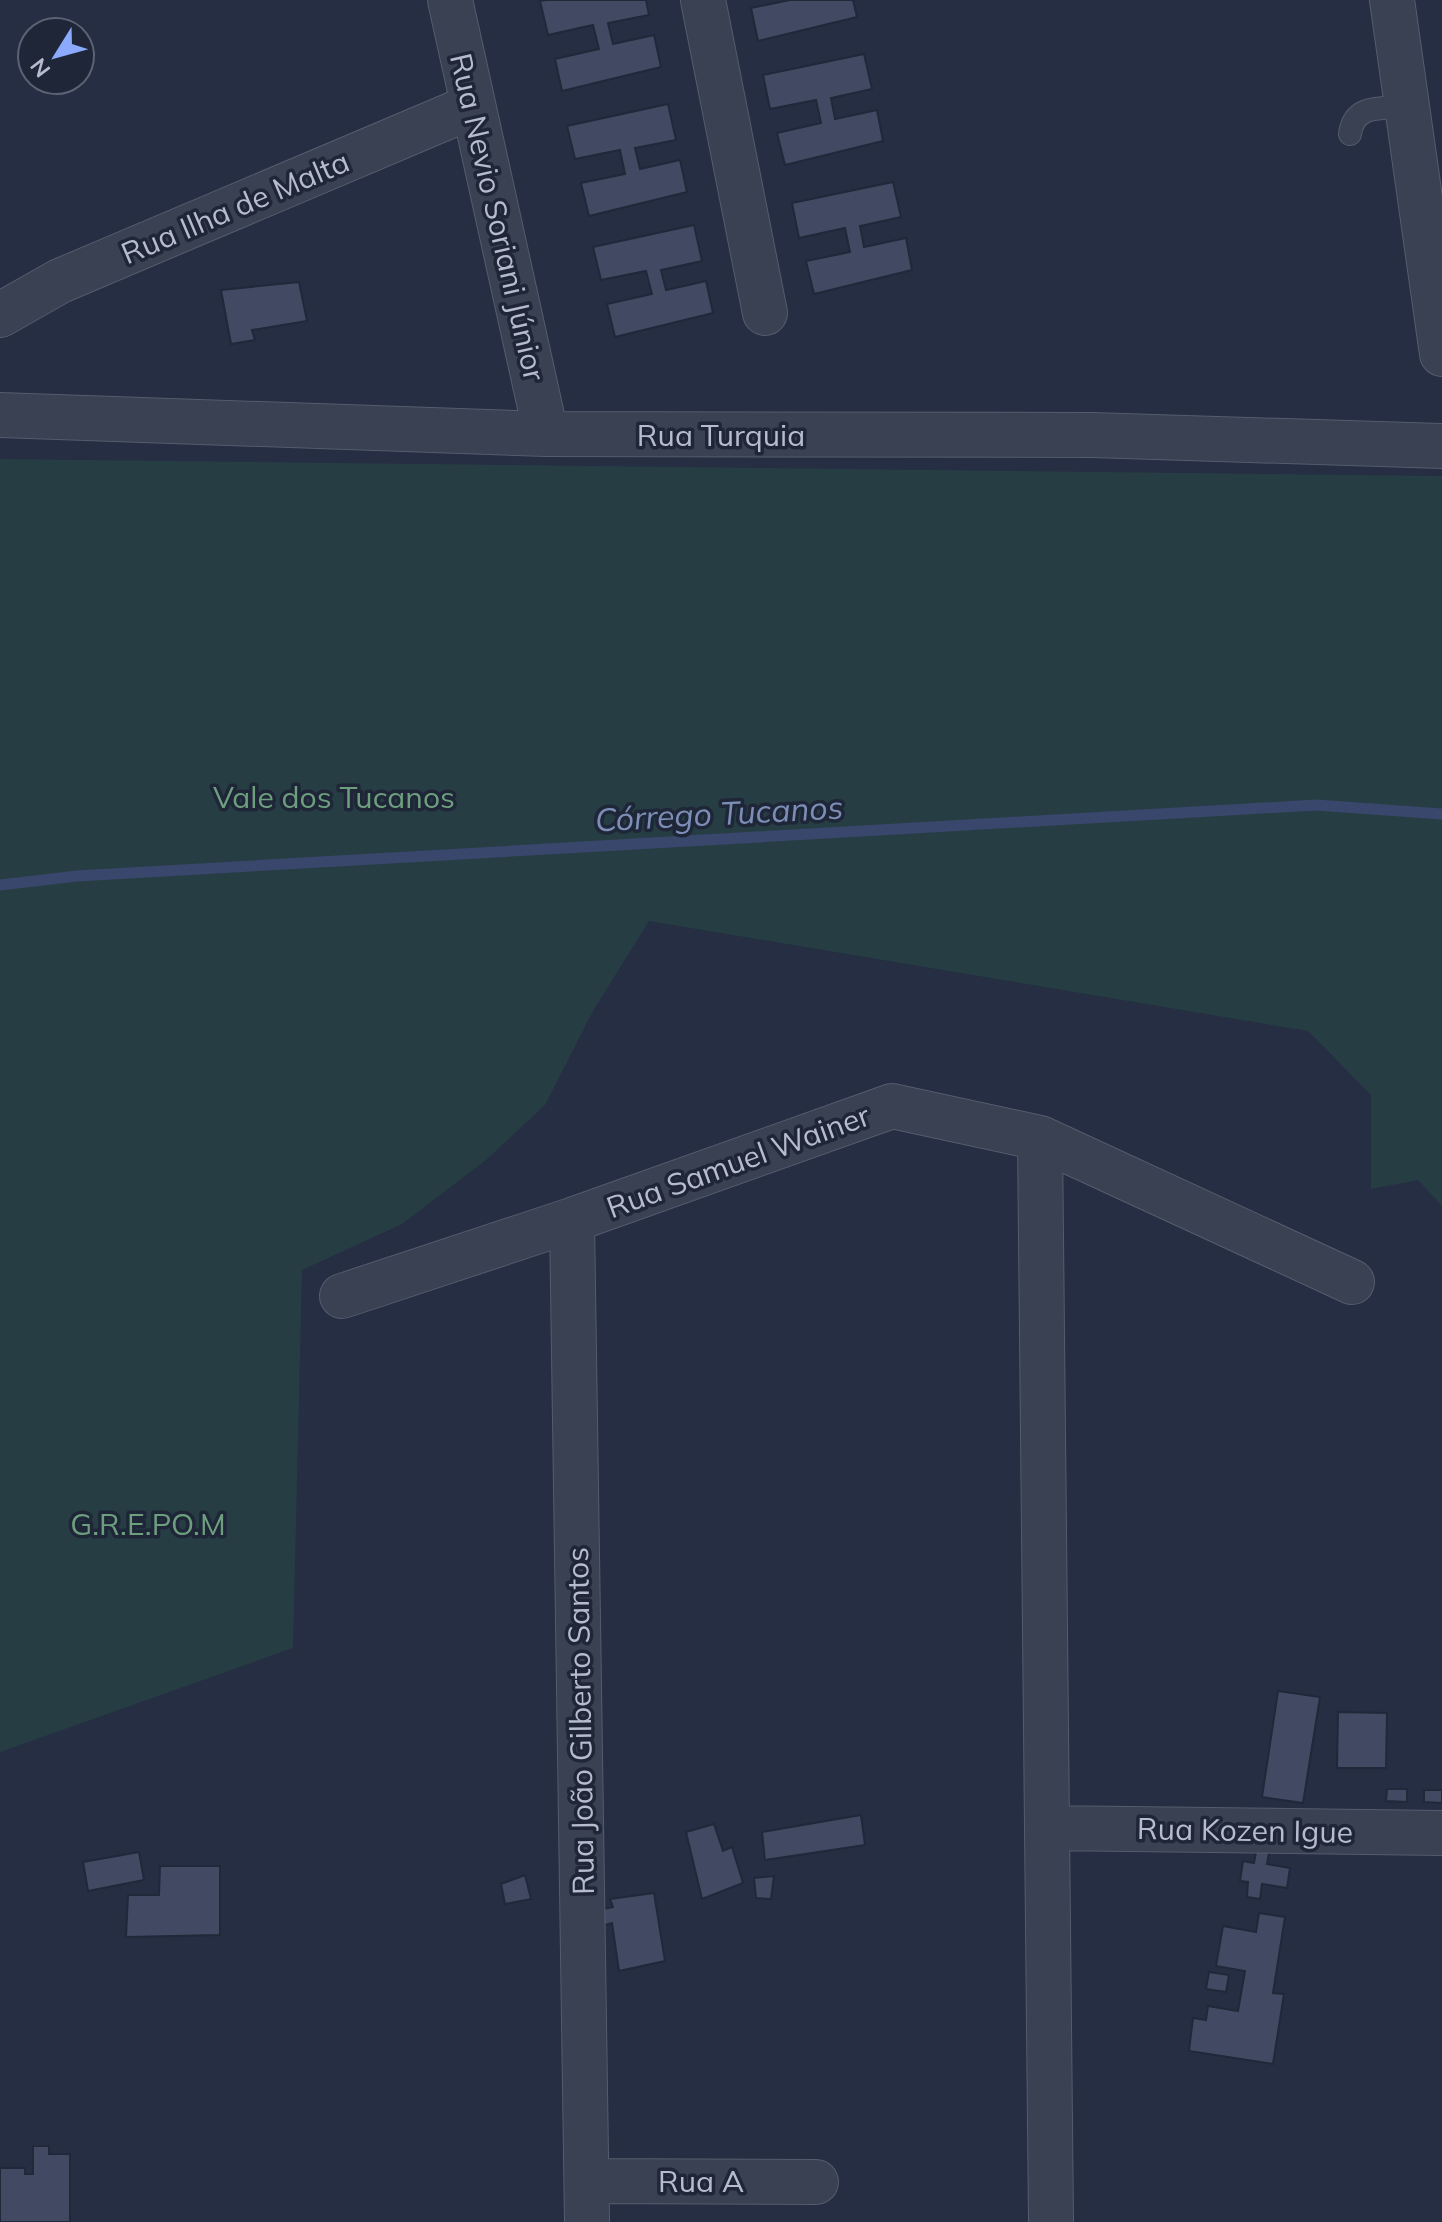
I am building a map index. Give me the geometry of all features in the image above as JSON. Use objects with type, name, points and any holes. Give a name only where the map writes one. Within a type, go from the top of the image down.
[{"type":"street","name":"Rua Nevio Soriani Júnior","points":[[450,0],[546,434]]},
{"type":"street","points":[[703,0],[765,313]]},
{"type":"street","points":[[1392,0],[1442,354]]},
{"type":"street","name":"Rua Ilha de Malta","points":[[0,315],[60,281],[473,106]]},
{"type":"street","name":"Rua Turquia","points":[[0,415],[546,434],[1092,435],[1442,446]]},
{"type":"street","name":"Rua Samuel Wainer","points":[[342,1296],[572,1220],[892,1106],[1040,1138],[1352,1282]]},
{"type":"street","points":[[1040,1138],[1051,2222]]},
{"type":"street","name":"Rua João Gilberto Santos","points":[[572,1220],[587,2201]]},
{"type":"street","name":"Rua Kozen Igue","points":[[1047,1828],[1442,1833]]},
{"type":"street","name":"Rua A","points":[[587,2201],[816,2182]]},
{"type":"lane","points":[[1350,134],[1352,123],[1363,112],[1407,107]]},
{"type":"green space","name":"Vale dos Tucanos","points":[[0,459],[1442,476],[1442,1206],[1418,1180],[1371,1189],[1371,1095],[1308,1031],[649,921],[593,1011],[545,1105],[486,1160],[402,1224],[302,1270],[293,1648],[0,1752]]},
{"type":"building","points":[[646,0],[649,15],[608,23],[613,44],[654,35],[661,67],[562,91],[555,59],[599,49],[593,25],[548,35],[540,1]]},
{"type":"building","points":[[790,0],[853,0],[857,17],[758,41],[751,8]]},
{"type":"building","points":[[864,54],[872,89],[831,98],[835,119],[877,110],[883,141],[785,165],[777,133],[821,123],[816,100],[770,109],[763,75]]},
{"type":"building","points":[[668,104],[676,140],[635,148],[640,169],[680,160],[687,192],[589,216],[581,183],[625,174],[620,150],[575,159],[567,126]]},
{"type":"building","points":[[893,182],[901,217],[860,226],[864,247],[906,238],[912,270],[814,294],[806,261],[850,252],[845,228],[799,238],[792,203]]},
{"type":"building","points":[[694,225],[702,261],[661,270],[666,290],[706,281],[713,313],[615,337],[607,304],[652,294],[646,271],[601,280],[593,247]]},
{"type":"building","points":[[299,282],[307,321],[252,330],[255,340],[231,344],[221,290]]},
{"type":"building","points":[[1278,1691],[1320,1697],[1303,1803],[1262,1797]]},
{"type":"building","points":[[1338,1712],[1387,1713],[1386,1768],[1337,1768]]},
{"type":"building","points":[[1387,1789],[1407,1789],[1407,1802],[1386,1801]]},
{"type":"building","points":[[1424,1790],[1442,1790],[1442,1803],[1424,1802]]},
{"type":"building","points":[[861,1815],[865,1845],[765,1860],[762,1832]]},
{"type":"building","points":[[714,1824],[723,1851],[732,1847],[743,1883],[702,1899],[686,1832]]},
{"type":"building","points":[[1257,1846],[1270,1848],[1267,1864],[1290,1868],[1287,1888],[1262,1884],[1260,1899],[1247,1897],[1248,1882],[1240,1881],[1243,1861],[1254,1863]]},
{"type":"building","points":[[139,1852],[144,1880],[88,1891],[83,1862]]},
{"type":"building","points":[[160,1866],[220,1866],[220,1935],[126,1937],[128,1895],[159,1895]]},
{"type":"building","points":[[525,1875],[531,1899],[505,1904],[501,1884]]},
{"type":"building","points":[[774,1876],[771,1899],[756,1898],[754,1878]]},
{"type":"building","points":[[654,1893],[665,1961],[619,1971],[612,1923],[598,1927],[599,1910],[613,1907],[610,1899]]},
{"type":"building","points":[[1259,1913],[1285,1917],[1273,1993],[1284,1994],[1273,2064],[1189,2051],[1193,2018],[1206,2020],[1208,2006],[1238,2011],[1245,1971],[1216,1966],[1223,1926],[1256,1932]]},
{"type":"building","points":[[1209,1972],[1229,1975],[1226,1992],[1206,1989]]},
{"type":"building","points":[[33,2146],[49,2146],[49,2154],[70,2154],[70,2222],[0,2222],[0,2168],[25,2168],[25,2174],[33,2174]]},
{"type":"waterway","name":"Córrego Tucanos","points":[[0,885],[77,876],[1316,805],[1442,814]]},
{"type":"park label","name":"G.R.E.PO.M","points":[[148,1524]]}]
